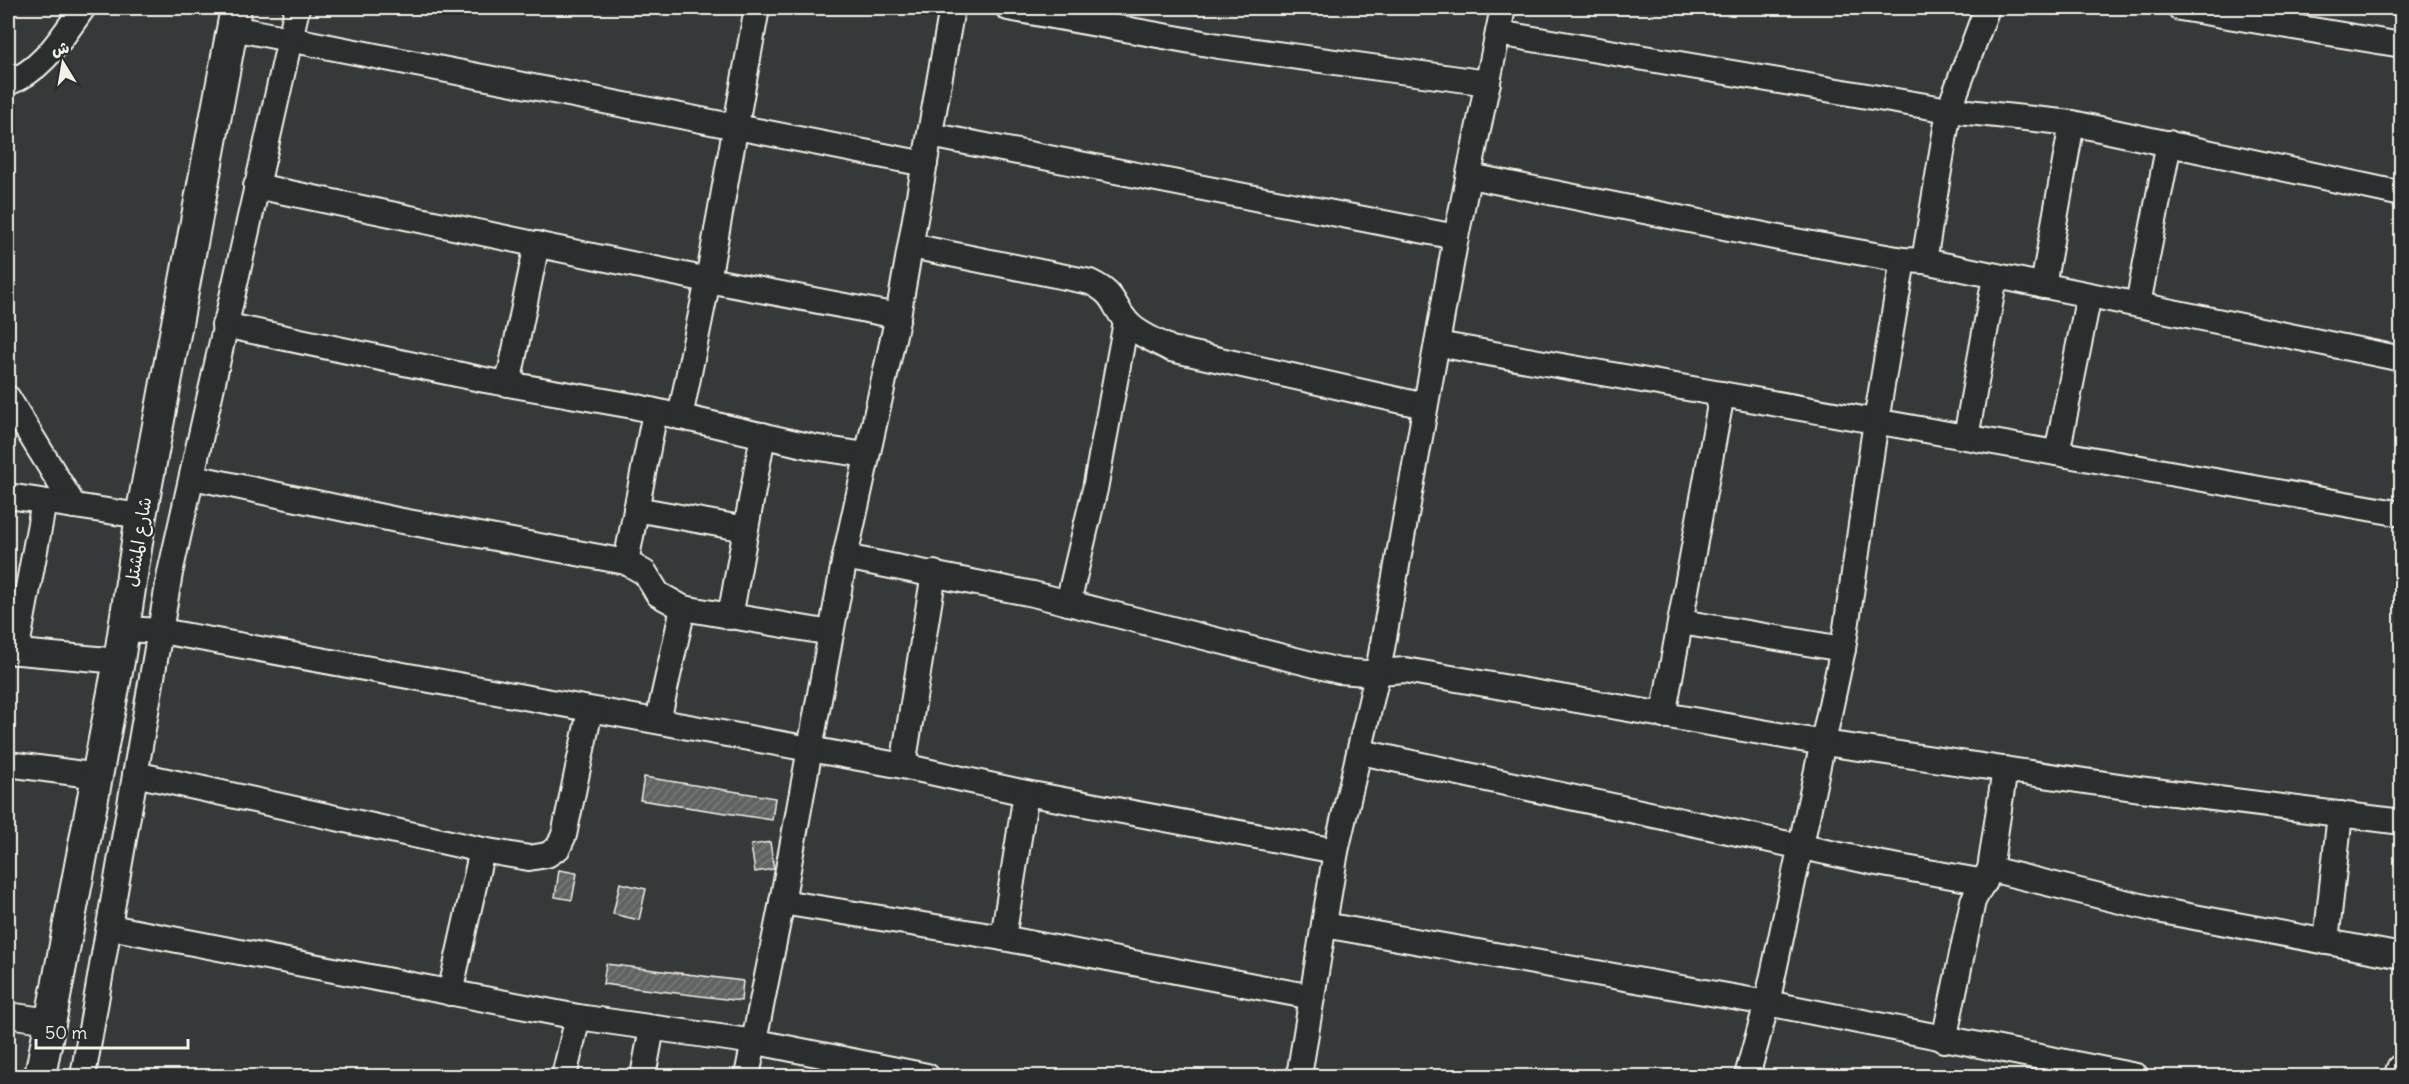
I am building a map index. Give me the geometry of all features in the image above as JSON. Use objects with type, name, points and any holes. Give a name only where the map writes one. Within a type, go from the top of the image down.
[{"type":"street","points":[[8,83],[26,76],[49,55],[83,8]]},
{"type":"street","points":[[85,1076],[170,573],[297,8]]},
{"type":"street","points":[[680,417],[708,280],[757,8]]},
{"type":"street","points":[[747,1077],[752,1042],[782,902],[845,556],[898,316],[952,8]]},
{"type":"street","points":[[1008,8],[1219,46],[1488,82]]},
{"type":"street","points":[[1304,1076],[1312,998],[1336,851],[1361,752],[1378,671],[1456,237],[1503,8]]},
{"type":"street","points":[[1747,1077],[1767,1003],[1843,649],[1876,421],[1949,110],[1988,8]]},
{"type":"street","points":[[2180,8],[2402,45]]},
{"type":"street","points":[[230,14],[290,38],[925,164]]},
{"type":"street","name":"شارع المشتل","points":[[40,1077],[125,629],[141,516],[230,14]]},
{"type":"street","points":[[1498,33],[1949,110],[2072,123],[2402,194]]},
{"type":"street","points":[[2043,286],[2072,123]]},
{"type":"street","points":[[930,135],[1456,237]]},
{"type":"street","points":[[2138,304],[2169,143]]},
{"type":"street","points":[[1470,176],[2138,304],[2402,359]]},
{"type":"street","points":[[256,186],[708,280],[898,316]]},
{"type":"street","points":[[508,384],[537,244]]},
{"type":"street","points":[[911,246],[1090,282],[1106,290],[1126,321],[1141,333],[1171,349],[1425,406]]},
{"type":"street","points":[[1966,437],[1995,277]]},
{"type":"street","points":[[2057,453],[2089,295]]},
{"type":"street","points":[[1068,603],[1095,489],[1126,321]]},
{"type":"street","points":[[224,325],[866,455]]},
{"type":"street","points":[[1437,344],[2402,514]]},
{"type":"street","points":[[1663,716],[1722,394]]},
{"type":"street","points":[[8,398],[74,506]]},
{"type":"street","points":[[626,562],[655,412]]},
{"type":"street","points":[[730,617],[763,435]]},
{"type":"street","points":[[193,477],[397,520],[626,562],[645,573],[658,594],[683,608],[831,633]]},
{"type":"street","points":[[8,496],[141,516]]},
{"type":"street","points":[[44,502],[12,651],[119,661]]},
{"type":"street","points":[[636,509],[746,529]]},
{"type":"street","points":[[845,556],[1068,603],[1294,661],[1354,673],[1406,670],[1824,743],[2402,822]]},
{"type":"street","points":[[903,766],[934,573]]},
{"type":"street","points":[[658,721],[683,608]]},
{"type":"street","points":[[1681,622],[1843,649]]},
{"type":"street","points":[[125,629],[161,631],[590,711],[658,721],[810,751],[903,766],[1026,793],[1336,851]]},
{"type":"street","points":[[135,774],[482,850],[529,858],[547,855],[558,848],[564,835],[590,711]]},
{"type":"street","points":[[1361,752],[1877,863],[1987,876],[2402,956]]},
{"type":"street","points":[[8,764],[98,776]]},
{"type":"street","points":[[1944,1040],[1973,901],[1977,890],[1987,876],[2005,769]]},
{"type":"street","points":[[1003,938],[1026,793]]},
{"type":"street","points":[[2326,942],[2340,814]]},
{"type":"street","points":[[450,993],[482,850]]},
{"type":"street","points":[[782,902],[1003,938],[1312,998]]},
{"type":"street","points":[[1324,925],[1767,1003],[2136,1077]]},
{"type":"street","points":[[110,927],[578,1017],[752,1042],[927,1077]]},
{"type":"street","points":[[8,1014],[50,1021]]},
{"type":"street","points":[[564,1077],[578,1017]]},
{"type":"street","points":[[643,1077],[652,1028]]},
{"type":"street","points":[[2400,1077],[2402,1069]]},
{"type":"building","points":[[644,777],[775,798],[772,820],[640,800]]},
{"type":"building","points":[[770,842],[774,869],[755,872],[751,845]]},
{"type":"building","points":[[559,870],[577,873],[572,900],[555,897]]},
{"type":"building","points":[[620,883],[646,889],[639,920],[613,914]]},
{"type":"building","points":[[606,964],[743,981],[741,1001],[603,984]]}]
